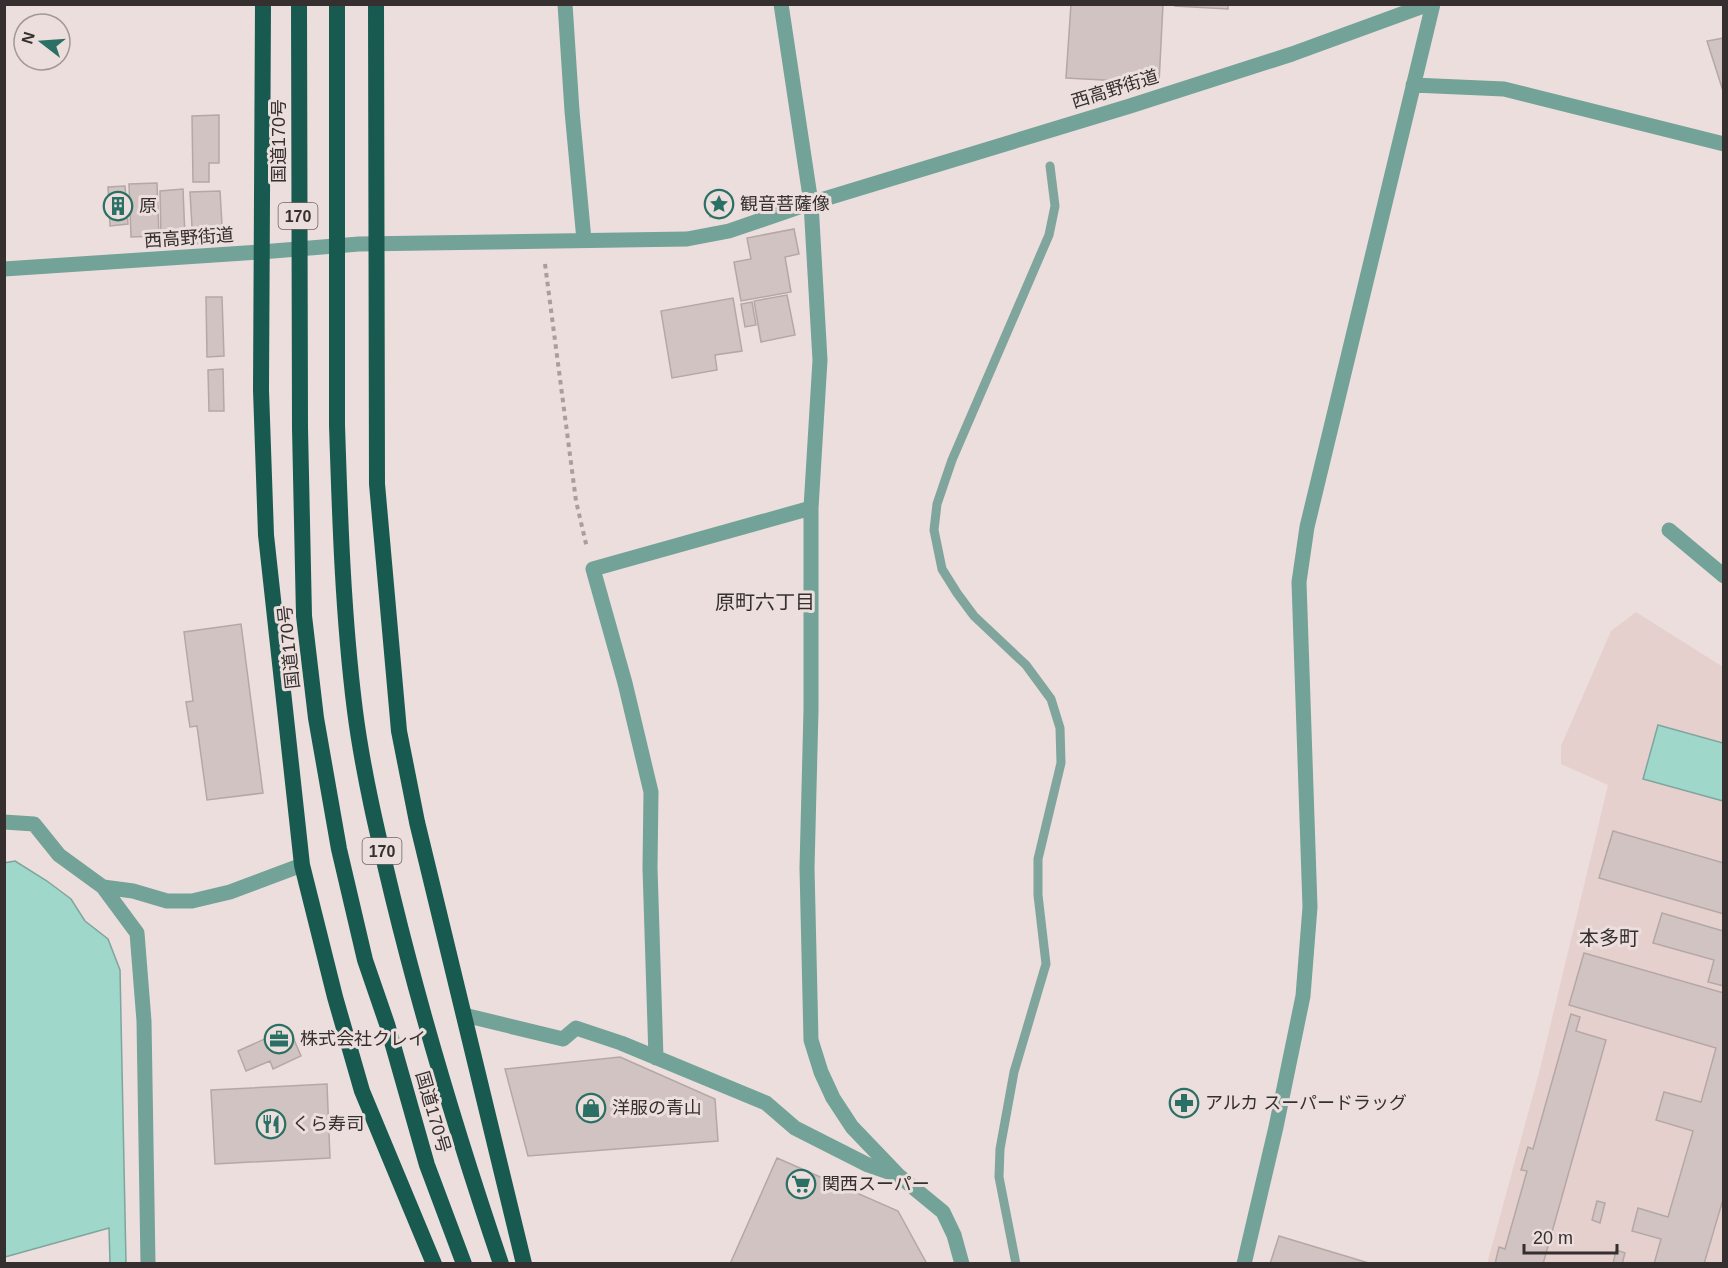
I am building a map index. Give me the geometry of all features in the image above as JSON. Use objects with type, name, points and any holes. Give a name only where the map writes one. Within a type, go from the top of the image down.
[{"type":"highway","points":[[263,4],[261,390],[266,536],[302,865],[334,997],[362,1091],[434,1263]]},
{"type":"highway","name":"国道170号","points":[[299,4],[298,240],[304,616],[316,718],[339,849],[365,960],[387,1024],[428,1165],[464,1263]]},
{"type":"highway","name":"国道170号","points":[[338,4],[337,425],[345,610],[355,712],[376,829],[425,1022],[463,1152],[501,1263]]},
{"type":"highway","points":[[376,4],[377,484],[398,719],[417,822],[524,1263]]},
{"type":"street","points":[[565,4],[584,240]]},
{"type":"street","points":[[781,4],[810,203],[820,360],[811,508],[811,710],[807,868],[811,1040],[821,1072],[833,1098],[852,1127],[898,1175],[943,1212],[954,1235],[962,1263]]},
{"type":"street","name":"西高野街道","points":[[4,269],[376,243],[687,239],[729,231],[810,203],[1270,61],[1431,4]]},
{"type":"street","points":[[1244,1263],[1276,1127],[1303,996],[1310,907],[1299,582],[1307,527],[1431,4]]},
{"type":"street","points":[[1413,85],[1503,88],[1724,144]]},
{"type":"street","points":[[656,1058],[650,868],[651,792],[625,683],[593,569],[811,508]]},
{"type":"street","points":[[1670,530],[1724,576]]},
{"type":"street","points":[[4,822],[34,824],[59,855],[103,887],[137,933],[144,1020],[148,1263]]},
{"type":"street","points":[[103,887],[133,891],[167,901],[192,901],[230,892],[302,865]]},
{"type":"street","points":[[464,1015],[563,1039],[576,1028],[766,1103],[795,1128],[868,1165],[898,1175]]},
{"type":"path","points":[[542,241],[576,501],[593,569]]},
{"type":"shaded area","points":[[1636,612],[1723,667],[1723,1263],[1487,1264],[1539,1073],[1608,785],[1561,764],[1561,746],[1611,631]]},
{"type":"water","points":[[1658,725],[1723,743],[1723,801],[1643,779]]},
{"type":"water","points":[[15,861],[71,899],[85,921],[108,939],[120,970],[126,1263],[110,1263],[109,1228],[5,1257],[4,863]]},
{"type":"building","points":[[1071,4],[1163,4],[1159,83],[1066,78]]},
{"type":"building","points":[[1175,4],[1228,4],[1228,9],[1175,6]]},
{"type":"building","points":[[1724,38],[1724,94],[1707,41]]},
{"type":"building","points":[[219,115],[219,163],[209,163],[209,182],[193,182],[192,116]]},
{"type":"building","points":[[157,183],[159,236],[131,237],[129,184]]},
{"type":"building","name":"原","points":[[125,186],[128,224],[110,226],[108,187]]},
{"type":"building","points":[[183,189],[185,237],[161,237],[160,191]]},
{"type":"building","points":[[220,191],[223,242],[193,244],[190,192]]},
{"type":"building","points":[[722,196],[725,215],[710,217],[708,198]]},
{"type":"building","points":[[794,229],[799,254],[785,257],[791,292],[741,301],[734,262],[751,259],[747,238]]},
{"type":"building","points":[[787,295],[795,335],[761,342],[754,301]]},
{"type":"building","points":[[206,297],[222,297],[224,356],[207,357]]},
{"type":"building","points":[[733,298],[742,351],[715,355],[717,370],[672,378],[661,311]]},
{"type":"building","points":[[752,302],[756,325],[745,327],[741,304]]},
{"type":"building","points":[[223,369],[224,411],[209,411],[208,370]]},
{"type":"building","points":[[241,624],[263,793],[207,800],[197,726],[190,727],[186,702],[193,701],[184,632]]},
{"type":"building","points":[[1613,831],[1724,863],[1724,914],[1599,878]]},
{"type":"building","points":[[1662,913],[1723,931],[1724,928],[1724,986],[1708,982],[1714,960],[1653,943]]},
{"type":"building","points":[[1584,953],[1724,993],[1724,1196],[1704,1264],[1654,1264],[1661,1239],[1632,1231],[1638,1208],[1668,1217],[1693,1131],[1656,1120],[1664,1092],[1701,1102],[1716,1048],[1569,1005]]},
{"type":"building","points":[[1571,1014],[1580,1017],[1576,1031],[1606,1040],[1543,1264],[1495,1264],[1499,1247],[1505,1249],[1527,1171],[1521,1170],[1528,1147],[1533,1149]]},
{"type":"building","name":"株式会社クレイ","points":[[289,1028],[301,1056],[273,1069],[270,1061],[246,1071],[238,1051]]},
{"type":"building","points":[[620,1057],[715,1099],[718,1141],[528,1156],[505,1069]]},
{"type":"building","name":"くら寿司","points":[[327,1084],[330,1158],[215,1164],[211,1090]]},
{"type":"building","name":"関西スーパー","points":[[777,1158],[898,1211],[927,1264],[730,1264]]},
{"type":"building","points":[[1597,1201],[1605,1203],[1600,1223],[1592,1220]]},
{"type":"building","points":[[1279,1236],[1372,1264],[1270,1264]]},
{"type":"building","points":[[1616,1250],[1625,1253],[1622,1264],[1613,1264]]},
{"type":"waterway","points":[[1016,1264],[999,1177],[1000,1149],[1014,1072],[1046,964],[1038,895],[1038,859],[1061,763],[1060,728],[1051,699],[1026,665],[974,616],[957,593],[942,569],[934,530],[937,504],[952,460],[1049,235],[1055,206],[1050,166]]},
{"type":"place","name":"観音菩薩像","points":[[719,204]]},
{"type":"place","name":"原","points":[[118,206]]},
{"type":"place","name":"株式会社クレイ","points":[[279,1039]]},
{"type":"place","name":"アルカ スーパードラッグ","points":[[1184,1103]]},
{"type":"place","name":"洋服の青山","points":[[591,1108]]},
{"type":"place","name":"くら寿司","points":[[271,1124]]},
{"type":"place","name":"関西スーパー","points":[[801,1184]]},
{"type":"district","name":"原町六丁目","points":[[765,602]]},
{"type":"district","name":"本多町","points":[[1609,938]]}]
